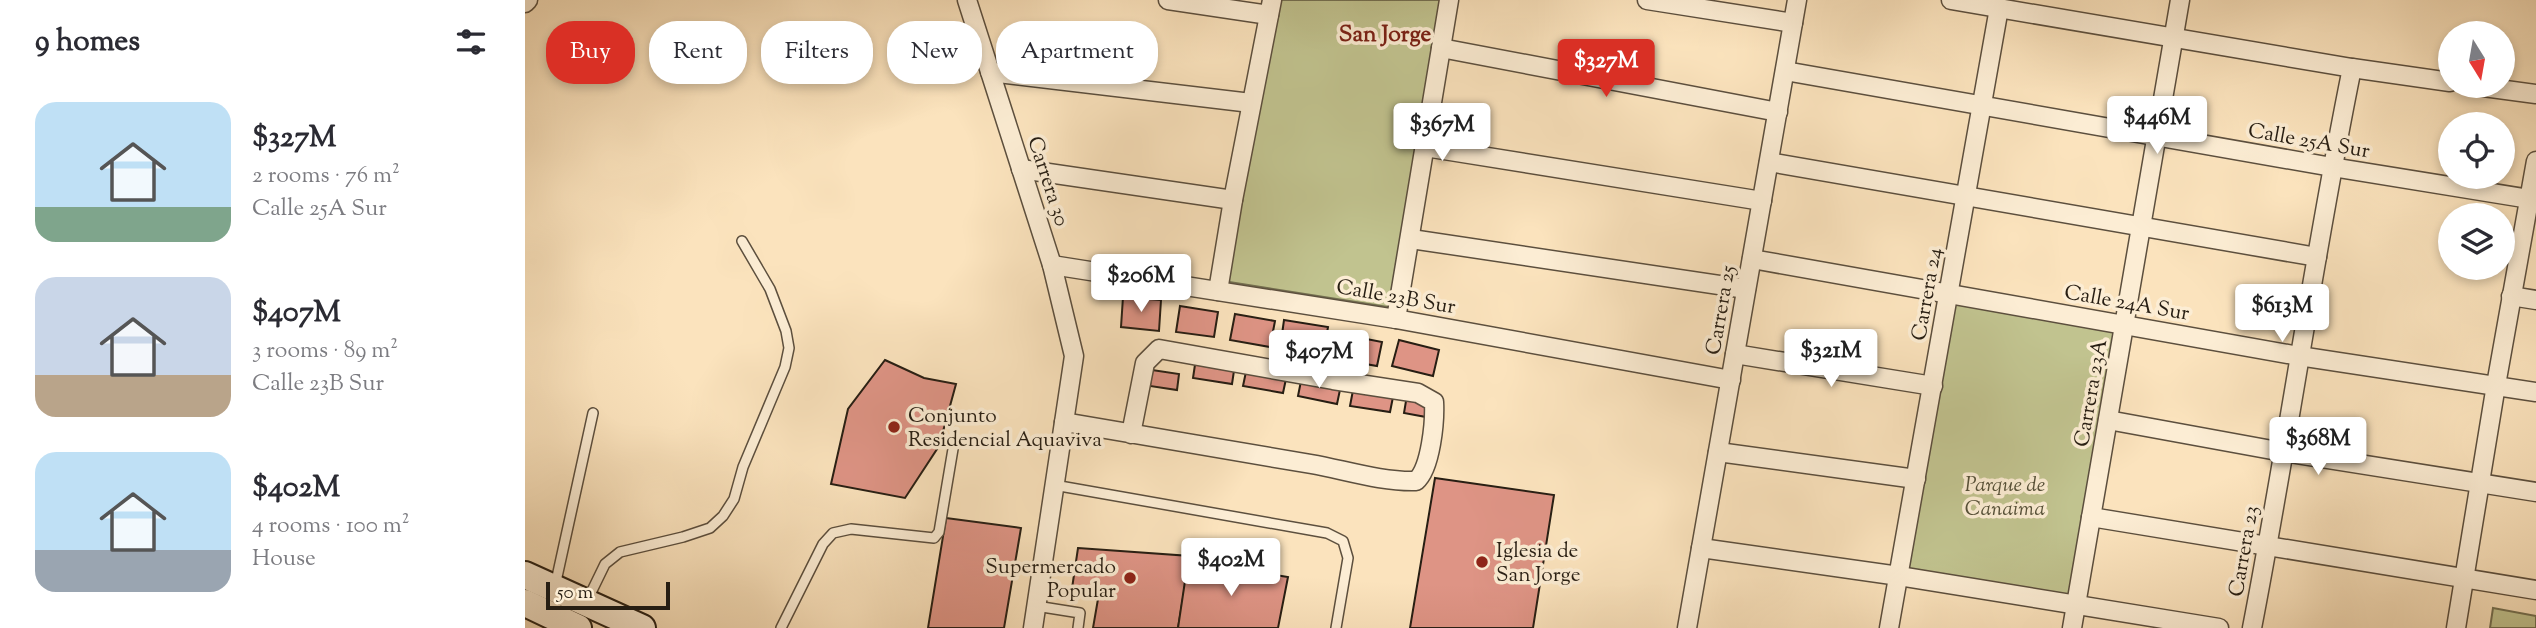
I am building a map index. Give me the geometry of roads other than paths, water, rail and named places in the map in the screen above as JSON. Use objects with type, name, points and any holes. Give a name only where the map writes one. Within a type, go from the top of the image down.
[{"type":"main road","points":[[525,575],[642,628]]},
{"type":"main road","points":[[525,603],[571,627]]},
{"type":"street","name":"Carrera 30","points":[[967,0],[1052,265],[1074,356],[1033,628]]},
{"type":"street","points":[[1168,0],[1271,7],[1218,291]]},
{"type":"street","points":[[1397,319],[1449,0]]},
{"type":"street","points":[[1647,0],[1793,23]]},
{"type":"street","name":"Carrera 25","points":[[1687,628],[1797,0]]},
{"type":"street","points":[[1951,0],[2438,80]]},
{"type":"street","name":"Carrera 23A","points":[[2072,628],[2181,0]]},
{"type":"street","name":"Carrera 24","points":[[1889,628],[1999,8]]},
{"type":"street","points":[[1441,48],[1778,112]]},
{"type":"street","name":"Carrera 23","points":[[2252,628],[2332,167],[2352,68]]},
{"type":"street","name":"Calle 25A Sur","points":[[1785,71],[2332,167],[2532,199]]},
{"type":"street","points":[[990,72],[1251,103]]},
{"type":"street","points":[[2515,91],[2536,94]]},
{"type":"street","points":[[1425,148],[1762,201]]},
{"type":"street","points":[[1769,162],[2317,257]]},
{"type":"street","points":[[2456,628],[2495,384],[2532,199],[2536,162]]},
{"type":"street","points":[[1021,169],[1233,200]]},
{"type":"street","points":[[1411,239],[1747,289]]},
{"type":"street","name":"Calle 24A Sur","points":[[1752,259],[2299,356],[2536,392]]},
{"type":"street","name":"Calle 23B Sur","points":[[1052,265],[1397,319],[1731,380]]},
{"type":"street","points":[[2511,296],[2536,300]]},
{"type":"street","points":[[1064,422],[1131,434],[1340,469],[1387,479],[1416,481],[1426,465],[1434,402],[1417,393],[1159,349],[1145,363],[1131,434]]},
{"type":"street","points":[[1735,354],[1933,386]]},
{"type":"street","points":[[2108,420],[2283,452],[2536,492]]},
{"type":"street","points":[[1718,452],[1916,479]]},
{"type":"street","points":[[2091,517],[2536,590]]},
{"type":"street","points":[[1701,548],[1899,576],[2219,628]]},
{"type":"street","points":[[571,627],[587,603]]},
{"type":"lane","points":[[587,603],[605,564],[620,552],[710,528],[723,516],[734,499],[743,467],[785,367],[789,348],[786,331],[770,289],[741,241]]},
{"type":"lane","points":[[555,589],[593,413]]},
{"type":"lane","points":[[781,628],[823,544],[833,533],[851,529],[934,538],[939,532],[953,449]]},
{"type":"lane","points":[[1054,485],[1327,533],[1343,541],[1348,558],[1336,628]]},
{"type":"lane","points":[[1036,606],[1080,613],[1078,628]]},
{"type":"place","name":"Conjunto Residencial Aquaviva","points":[[894,427]]},
{"type":"place","name":"Iglesia de San Jorge","points":[[1482,562]]},
{"type":"place","name":"Supermercado Popular","points":[[1130,578]]},
{"type":"district","name":"San Jorge","points":[[1385,33]]},
{"type":"park label","name":"Parque de Canaima","points":[[2005,496]]}]
